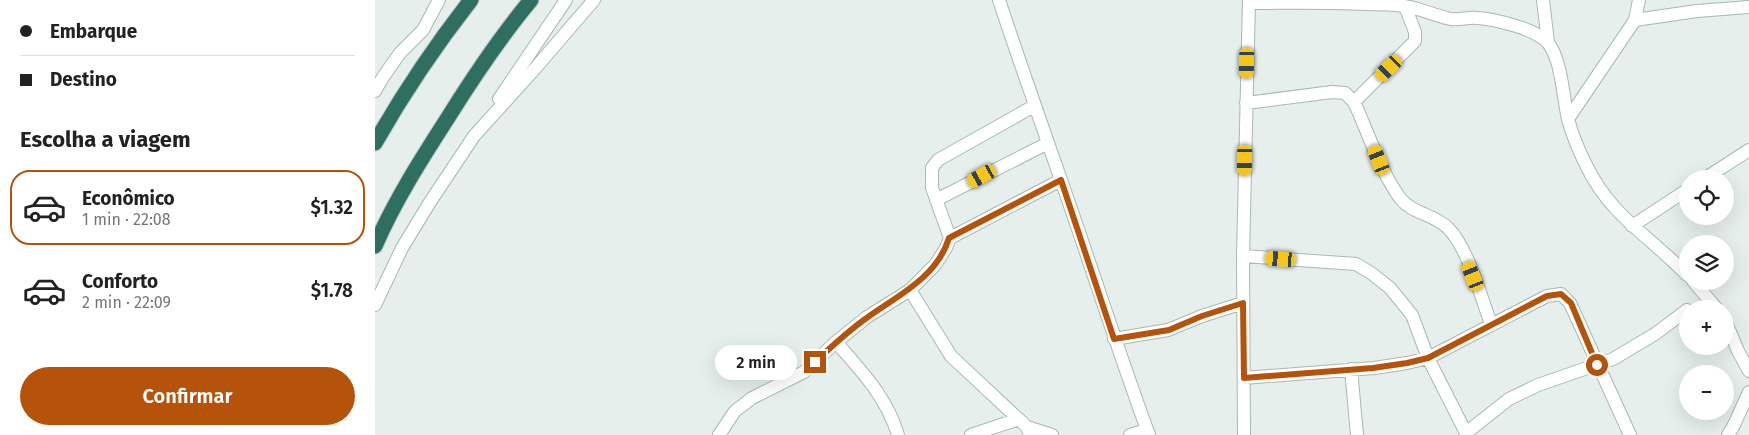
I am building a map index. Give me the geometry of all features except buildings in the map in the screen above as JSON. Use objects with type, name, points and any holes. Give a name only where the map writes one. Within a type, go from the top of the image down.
[{"type":"highway","points":[[375,143],[399,99],[438,42],[471,0]]},
{"type":"highway","points":[[375,246],[409,180],[441,128],[469,84],[531,0]]},
{"type":"street","points":[[375,91],[401,53],[423,30],[439,0]]},
{"type":"street","points":[[375,305],[402,248],[430,202],[566,0]]},
{"type":"street","points":[[474,136],[594,0]]},
{"type":"street","points":[[999,0],[1114,339],[1148,432],[1130,435]]},
{"type":"street","points":[[1543,0],[1548,42],[1557,62],[1565,92],[1569,119],[1585,163],[1597,186],[1614,208],[1679,268]]},
{"type":"street","points":[[1569,119],[1635,20],[1639,0]]},
{"type":"street","points":[[1244,435],[1243,256],[1249,2],[1327,2],[1405,6],[1454,19],[1476,17],[1500,22],[1537,35],[1548,42]]},
{"type":"street","points":[[1354,102],[1415,41],[1415,32],[1405,6]]},
{"type":"street","points":[[1635,20],[1749,7]]},
{"type":"street","points":[[423,30],[438,42]]},
{"type":"street","points":[[1246,103],[1332,92],[1345,93],[1354,102],[1384,174],[1401,200],[1411,208],[1439,221],[1448,228],[1456,239],[1465,255],[1491,324]]},
{"type":"street","points":[[719,435],[743,404],[804,372],[836,342],[867,317],[910,290],[935,265],[946,248],[949,238],[932,188],[932,168],[938,160],[1035,106]]},
{"type":"street","points":[[936,200],[1048,143]]},
{"type":"street","points":[[1718,170],[1749,150]]},
{"type":"street","points":[[949,238],[1061,180]]},
{"type":"street","points":[[1632,226],[1679,195]]},
{"type":"street","points":[[1243,256],[1356,264],[1363,267],[1390,288],[1405,304],[1412,315],[1428,358],[1466,434],[1509,399],[1538,385],[1597,365],[1633,348],[1679,317]]},
{"type":"street","points":[[910,290],[951,356],[1025,427]]},
{"type":"street","points":[[1700,290],[1709,300]]},
{"type":"street","points":[[1244,378],[1407,363],[1428,358],[1547,296],[1561,294],[1571,303],[1597,365],[1630,435]]},
{"type":"street","points":[[1700,300],[1705,296]]},
{"type":"street","points":[[1114,339],[1169,330],[1202,316],[1243,303]]},
{"type":"street","points":[[1734,341],[1749,371]]},
{"type":"street","points":[[836,342],[881,395],[891,414],[898,435]]},
{"type":"street","points":[[1351,369],[1357,435]]},
{"type":"street","points":[[1728,435],[1749,392]]},
{"type":"street","points":[[971,435],[1025,427],[1052,435]]},
{"type":"route","points":[[815,362],[867,317],[910,290],[935,265],[946,248],[949,238],[1061,180],[1114,339],[1177,328],[1202,316],[1243,303],[1244,378],[1373,368],[1428,358],[1547,296],[1561,294],[1571,303],[1597,365]]}]
